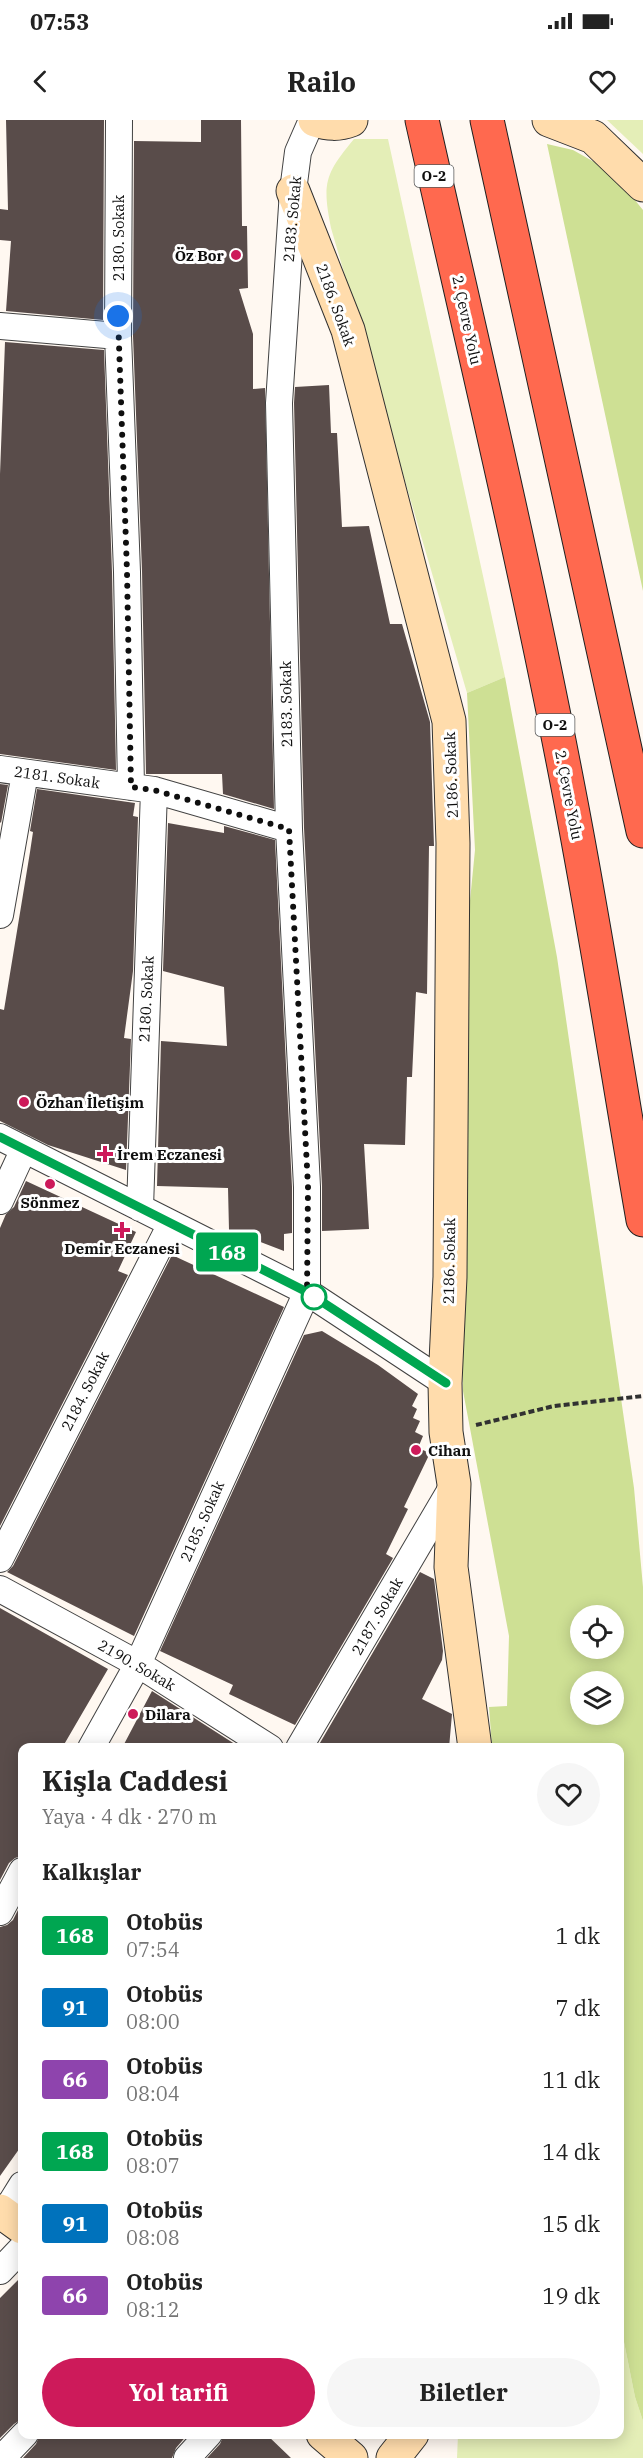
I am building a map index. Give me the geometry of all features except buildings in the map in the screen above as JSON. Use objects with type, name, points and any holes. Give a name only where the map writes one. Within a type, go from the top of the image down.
[{"type":"highway","name":"2. Çevre Yolu","points":[[422,120],[518,545],[568,784],[595,928],[643,1220]]},
{"type":"highway","points":[[487,120],[643,831]]},
{"type":"main road","points":[[314,120],[327,124],[342,124],[351,120]]},
{"type":"main road","points":[[549,120],[593,137],[643,185]]},
{"type":"main road","name":"2186. Sokak","points":[[293,191],[348,330],[449,721],[453,843],[450,1276],[446,1432],[454,1484],[451,1567],[474,1743]]},
{"type":"main road","points":[[329,2439],[351,2458]]},
{"type":"main road","points":[[393,2458],[408,2439]]},
{"type":"street","name":"2180. Sokak","points":[[119,120],[118,336],[127,572],[143,789],[140,1208]]},
{"type":"street","name":"2183. Sokak","points":[[307,1292],[308,1186],[289,829],[279,403],[293,191],[298,152],[314,120]]},
{"type":"street","points":[[0,326],[118,336]]},
{"type":"street","name":"2181. Sokak","points":[[0,769],[143,789],[289,829]]},
{"type":"street","points":[[0,915],[25,773]]},
{"type":"street","points":[[0,1137],[307,1292],[446,1383]]},
{"type":"street","points":[[0,1201],[24,1149]]},
{"type":"street","name":"2184. Sokak","points":[[0,1559],[171,1224]]},
{"type":"street","name":"2185. Sokak","points":[[94,1743],[138,1664],[307,1292]]},
{"type":"street","name":"2187. Sokak","points":[[302,1743],[454,1484]]},
{"type":"street","name":"2190. Sokak","points":[[0,1589],[138,1664],[262,1743]]},
{"type":"street","points":[[0,1912],[18,1878]]},
{"type":"street","points":[[9,2217],[18,2195]]},
{"type":"street","points":[[0,2271],[18,2252]]},
{"type":"street","points":[[2,2458],[20,2439]]},
{"type":"street","points":[[187,2458],[204,2439]]},
{"type":"path","points":[[446,1432],[554,1406],[643,1396]]},
{"type":"green space","points":[[607,120],[643,120],[643,154]]},
{"type":"green space","points":[[354,139],[388,139],[505,677],[467,693],[331,228],[327,200],[328,180],[337,161]]},
{"type":"green space","points":[[547,144],[573,150],[612,172],[643,210],[643,591]]},
{"type":"green space","points":[[505,677],[557,957],[634,1488],[643,1587],[643,2421],[635,2397],[624,2342],[624,1743],[492,1743],[489,1707],[507,1706],[509,1636],[463,1391],[457,1198],[465,951],[475,850],[467,693]]},
{"type":"green space","points":[[624,2342],[635,2397],[643,2421],[643,2458],[457,2458],[458,2439],[624,2439]]},
{"type":"bus line","name":"168","points":[[0,1137],[307,1292],[446,1383]]},
{"type":"place","name":"Öz Bor","points":[[236,255]]},
{"type":"place","name":"Özhan İletişim","points":[[24,1102]]},
{"type":"place","name":"İrem Eczanesi","points":[[105,1154]]},
{"type":"place","name":"Sönmez","points":[[50,1184]]},
{"type":"place","name":"Demir Eczanesi","points":[[122,1230]]},
{"type":"place","name":"Cihan","points":[[416,1450]]},
{"type":"place","name":"Dilara","points":[[133,1714]]},
{"type":"route","points":[[118,316],[127,572],[131,787],[154,790],[289,829],[308,1186],[307,1292],[314,1297]]}]
